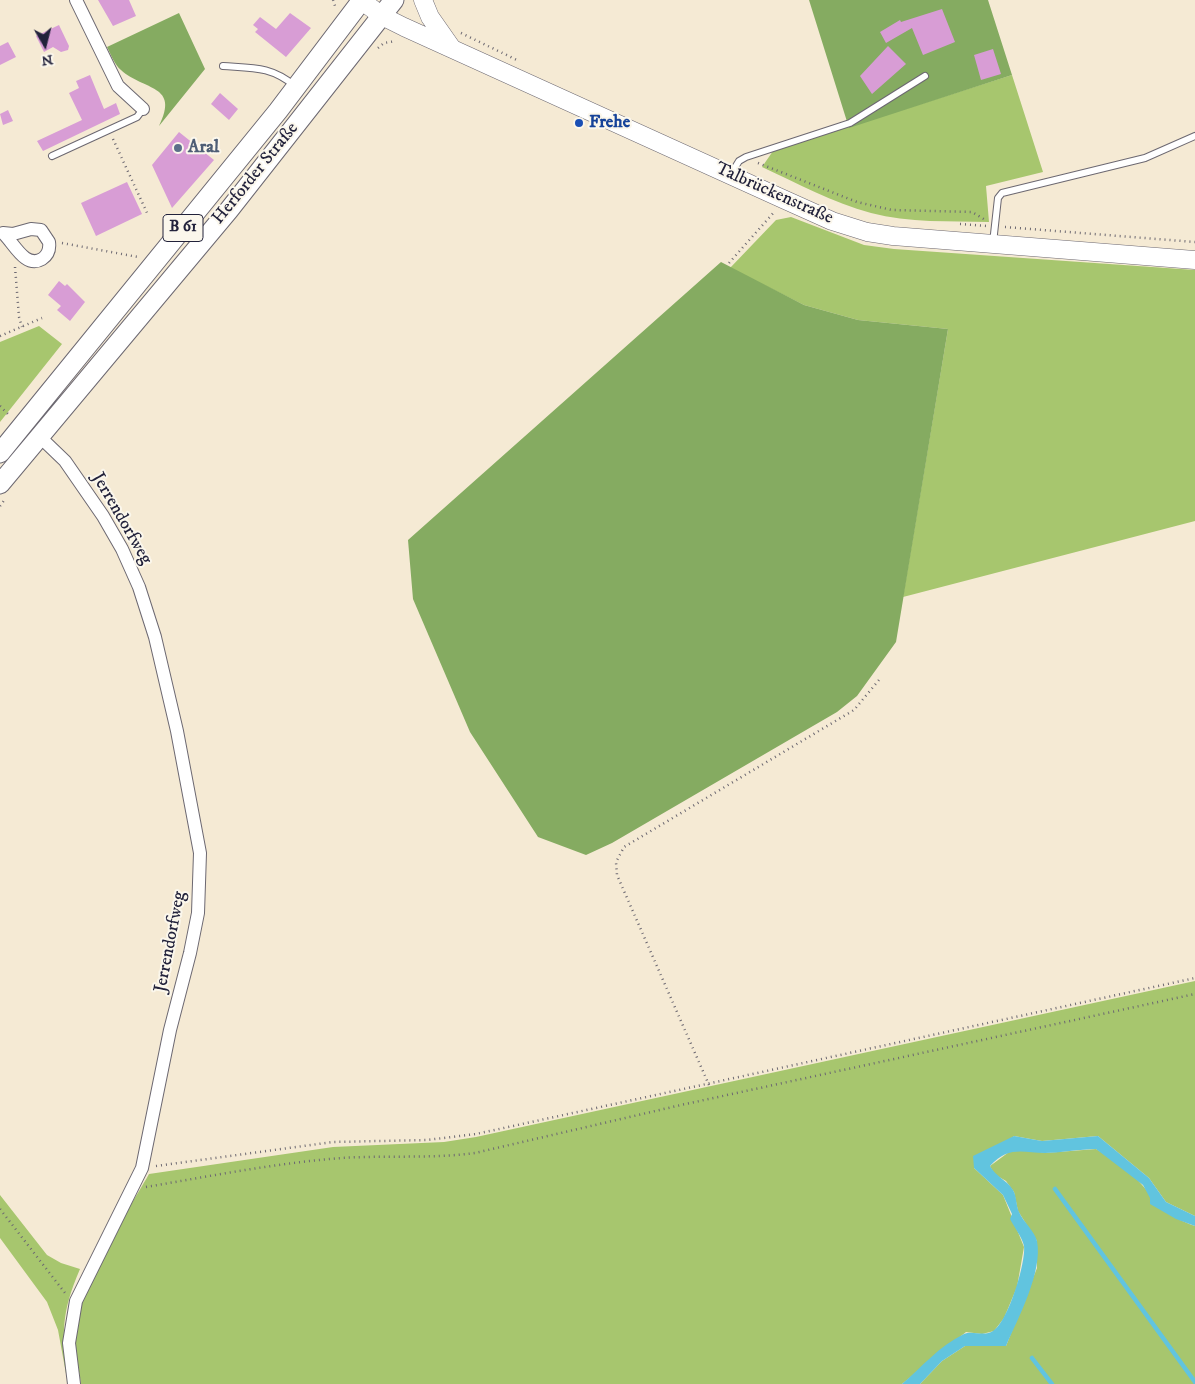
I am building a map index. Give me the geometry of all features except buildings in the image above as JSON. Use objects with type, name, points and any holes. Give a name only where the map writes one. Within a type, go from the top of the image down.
[{"type":"main road","name":"Herforder Straße","points":[[0,453],[296,87],[361,0]]},
{"type":"main road","name":"B 61","points":[[361,0],[382,16]]},
{"type":"main road","name":"Herforder Straße","points":[[0,484],[228,210],[394,0]]},
{"type":"main road","points":[[423,0],[430,16],[453,49]]},
{"type":"main road","name":"Talbrückenstraße","points":[[382,16],[453,49],[734,168],[783,199],[832,221],[867,232],[921,239],[1195,260]]},
{"type":"street","points":[[76,0],[118,86],[143,109]]},
{"type":"street","points":[[36,229],[45,233],[50,242],[48,253],[40,260],[28,260],[20,254],[16,245],[1,232],[13,234],[36,229]]},
{"type":"street","name":"Jerrendorfweg","points":[[39,436],[65,461],[103,516],[122,549],[139,587],[159,656],[186,770],[200,853],[198,913],[190,953],[170,1030],[142,1168],[76,1301],[69,1343],[74,1384]]},
{"type":"lane","points":[[223,66],[265,69],[275,72],[296,87]]},
{"type":"lane","points":[[734,168],[746,157],[850,123],[925,76]]},
{"type":"lane","points":[[52,156],[137,117],[143,109]]},
{"type":"lane","points":[[993,244],[998,198],[1010,189],[1145,158],[1195,136]]},
{"type":"path","points":[[458,32],[489,45],[523,63]]},
{"type":"path","points":[[376,51],[384,43],[396,41]]},
{"type":"path","points":[[109,130],[148,215]]},
{"type":"path","points":[[734,168],[747,161],[771,167],[857,202],[892,210],[972,212],[994,226]]},
{"type":"path","points":[[729,263],[776,210],[783,199]]},
{"type":"path","points":[[958,224],[1195,242]]},
{"type":"path","points":[[50,242],[142,258]]},
{"type":"path","points":[[20,254],[15,264],[17,276],[15,287],[22,327]]},
{"type":"path","points":[[0,336],[42,318]]},
{"type":"path","points":[[0,406],[13,419]]},
{"type":"path","points":[[709,1085],[617,875],[616,862],[624,847],[630,843],[854,710],[879,680]]},
{"type":"path","points":[[142,1168],[333,1142],[451,1138],[709,1085],[1195,978]]},
{"type":"path","points":[[133,1189],[309,1161],[372,1156],[449,1156],[475,1153],[681,1105],[1195,994]]},
{"type":"path","points":[[0,1210],[64,1292],[76,1301]]},
{"type":"green space","points":[[809,0],[988,0],[1012,75],[849,128]]},
{"type":"green space","points":[[179,13],[205,69],[159,126],[165,102],[162,95],[121,70],[107,47]]},
{"type":"green space","points":[[1012,75],[1043,172],[986,186],[989,222],[915,220],[871,213],[829,198],[762,167],[773,151]]},
{"type":"green space","points":[[791,217],[864,245],[894,249],[1195,270],[1195,521],[903,597],[948,329],[858,320],[804,305],[730,268],[776,220]]},
{"type":"green space","points":[[721,262],[804,305],[858,320],[948,329],[896,642],[857,696],[837,712],[612,843],[586,855],[538,837],[470,732],[413,599],[408,540]]},
{"type":"green space","points":[[39,326],[62,344],[0,422],[0,342]]},
{"type":"green space","points":[[1195,981],[1195,1216],[1166,1202],[1149,1178],[1098,1136],[1042,1141],[1014,1136],[974,1168],[1003,1195],[1024,1247],[1017,1287],[1004,1318],[994,1331],[982,1334],[966,1332],[902,1384],[81,1384],[75,1342],[82,1299],[102,1255],[149,1174],[333,1147],[444,1142],[476,1137]]},
{"type":"green space","points":[[1026,1149],[1045,1153],[1096,1149],[1133,1175],[1165,1210],[1195,1226],[1195,1384],[920,1384],[942,1361],[965,1346],[1006,1346],[1037,1268],[1037,1241],[1018,1211],[1014,1192],[1006,1181],[994,1174],[990,1166],[1009,1152]]},
{"type":"green space","points":[[0,1195],[47,1255],[61,1263],[80,1269],[69,1298],[64,1323],[67,1379],[58,1330],[47,1302],[0,1238]]},
{"type":"water","points":[[1014,1136],[1042,1141],[1098,1136],[1149,1178],[1166,1202],[1195,1216],[1195,1226],[1176,1219],[1150,1204],[1150,1198],[1143,1185],[1096,1149],[1050,1153],[1022,1151],[1003,1155],[990,1166],[1013,1190],[1019,1212],[1034,1233],[1037,1241],[1038,1253],[1033,1280],[1017,1322],[1006,1346],[965,1346],[942,1361],[920,1384],[902,1384],[955,1339],[967,1333],[989,1333],[993,1331],[999,1325],[1010,1305],[1019,1278],[1024,1246],[1010,1219],[1012,1214],[1003,1195],[974,1168],[973,1156]]},
{"type":"waterway","points":[[1055,1189],[1195,1382]]},
{"type":"waterway","points":[[1032,1358],[1052,1384]]},
{"type":"place","name":"Frehe","points":[[579,123]]},
{"type":"place","name":"Aral","points":[[178,148]]}]
